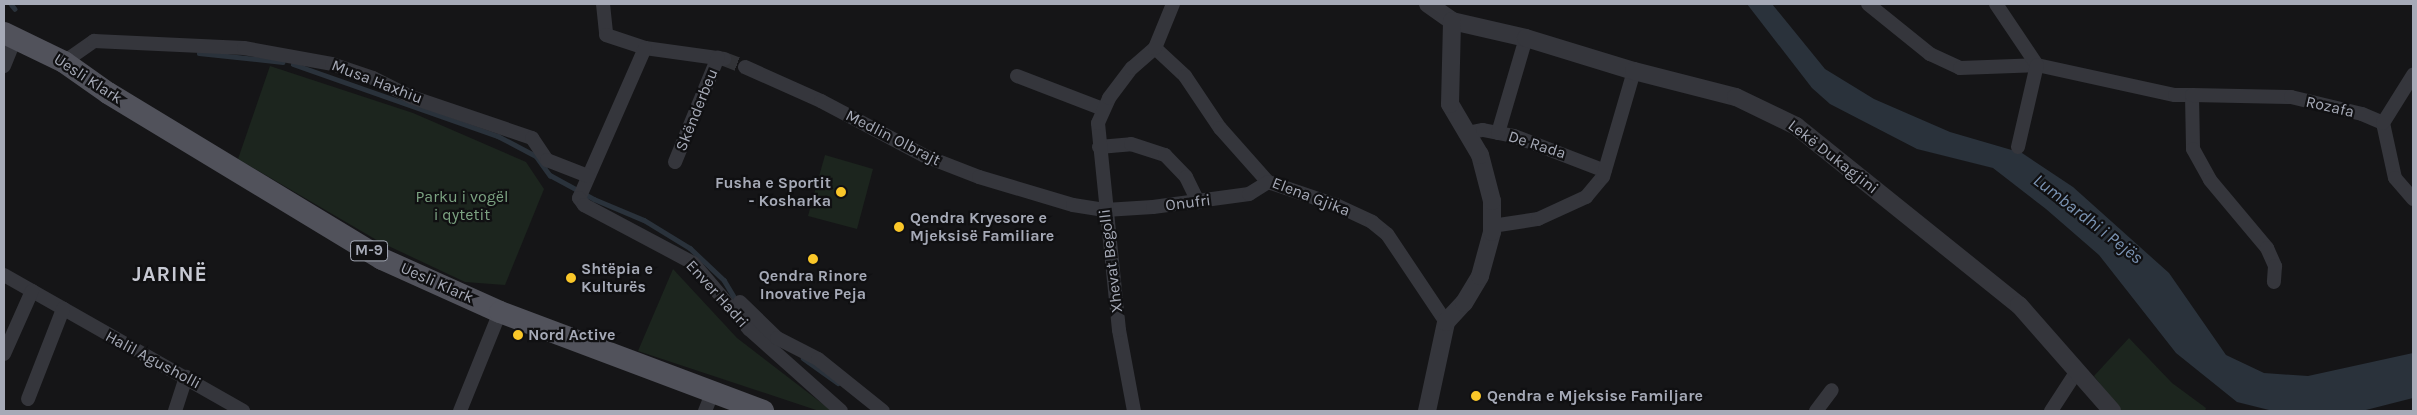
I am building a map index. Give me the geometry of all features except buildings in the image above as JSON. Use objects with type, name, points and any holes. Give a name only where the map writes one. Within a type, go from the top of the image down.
[{"type":"main road","name":"Uesli Klark","points":[[10,35],[64,62],[108,93],[382,258],[500,312],[709,401],[763,411]]},
{"type":"street","points":[[584,186],[645,48],[606,35],[603,4]]},
{"type":"street","name":"Xhevat Begolli","points":[[1134,411],[1119,330],[1114,261],[1105,210],[1098,123],[1103,110],[1132,68],[1155,48],[1173,4]]},
{"type":"street","name":"Lekë Dukagjini","points":[[1428,4],[1452,22],[1526,38],[1634,71],[1736,97],[1796,126],[2019,305],[2112,411]]},
{"type":"street","name":"Rozafa","points":[[1868,4],[1930,54],[1960,68],[2037,66],[2175,95],[2292,97],[2362,114],[2383,123]]},
{"type":"street","points":[[1996,4],[2037,66],[2018,147]]},
{"type":"street","points":[[1427,411],[1446,322],[1464,304],[1480,276],[1492,226],[1492,201],[1480,155],[1450,104],[1452,22]]},
{"type":"street","points":[[4,66],[10,35]]},
{"type":"street","points":[[1498,133],[1526,38]]},
{"type":"street","name":"Musa Haxhiu","points":[[64,62],[94,40],[244,48],[332,64],[373,78],[411,97],[532,138],[547,160],[584,186]]},
{"type":"street","name":"Skënderbeu","points":[[645,48],[721,58],[676,162]]},
{"type":"street","name":"Elena Gjika","points":[[1155,48],[1184,76],[1220,128],[1268,182],[1336,205],[1372,222],[1387,234],[1446,322]]},
{"type":"street","name":"Medlin Olbrajt","points":[[745,67],[821,101],[899,145],[962,171],[1074,206],[1105,210]]},
{"type":"street","points":[[1492,226],[1538,219],[1564,210],[1586,197],[1605,171],[1634,71]]},
{"type":"street","points":[[2413,75],[2383,123],[2395,178],[2413,199]]},
{"type":"street","points":[[1017,76],[1103,110]]},
{"type":"street","points":[[2192,95],[2193,149],[2210,180],[2267,248],[2275,266],[2274,282]]},
{"type":"street","name":"De Rada","points":[[1467,133],[1483,130],[1498,133],[1560,151],[1605,171]]},
{"type":"street","points":[[1099,147],[1131,144],[1165,155],[1186,176],[1198,202]]},
{"type":"street","name":"Onufri","points":[[1105,210],[1198,202],[1249,194],[1268,182]]},
{"type":"street","name":"Enver Hadri","points":[[584,186],[584,205],[693,263],[749,329],[841,411]]},
{"type":"street","name":"Halil Agusholli","points":[[4,275],[243,411]]},
{"type":"street","points":[[4,354],[24,315],[32,291]]},
{"type":"street","name":"Enver Hadri","points":[[740,302],[777,338],[818,359],[884,411]]},
{"type":"street","points":[[28,399],[63,309]]},
{"type":"street","points":[[460,411],[500,312]]},
{"type":"street","points":[[2051,411],[2077,371]]},
{"type":"street","points":[[175,411],[186,377]]},
{"type":"street","points":[[1816,411],[1832,390]]},
{"type":"green space","name":"Parku i vogël i qytetit","points":[[270,66],[413,113],[526,162],[544,189],[505,285],[465,282],[380,242],[238,159]]},
{"type":"green space","name":"Fusha e Sportit - Kosharka","points":[[825,155],[873,169],[857,229],[808,216]]},
{"type":"green space","points":[[673,269],[737,338],[832,411],[819,411],[638,351]]},
{"type":"green space","points":[[2129,338],[2172,383],[2206,408],[2205,411],[2121,411],[2094,376]]},
{"type":"water","name":"Lumbardhi i Pejës","points":[[1747,4],[1772,4],[1825,69],[1874,99],[1950,132],[2022,153],[2073,187],[2169,273],[2226,355],[2264,373],[2308,376],[2413,353],[2413,398],[2362,411],[2273,411],[2237,402],[2176,353],[2099,255],[2046,209],[1993,168],[1917,149],[1830,104],[1812,88]]},
{"type":"waterway","points":[[11,4],[15,9]]},
{"type":"waterway","points":[[199,53],[283,62]]},
{"type":"waterway","points":[[293,64],[498,136],[536,156],[550,175],[594,199],[644,220],[690,248],[724,280],[737,302]]},
{"type":"waterway","points":[[803,358],[838,383]]},
{"type":"tunnel","points":[[724,59],[745,67]]},
{"type":"place","name":"Fusha e Sportit - Kosharka","points":[[841,192]]},
{"type":"place","name":"Qendra Kryesore e Mjeksisë Familiare","points":[[899,227]]},
{"type":"place","name":"Qendra Rinore Inovative Peja","points":[[813,259]]},
{"type":"place","name":"Shtëpia e Kulturës","points":[[571,278]]},
{"type":"place","name":"Nord Active","points":[[518,335]]},
{"type":"place","name":"Qendra e Mjeksise Familjare","points":[[1476,396]]},
{"type":"district","name":"JARINË","points":[[170,274]]}]
